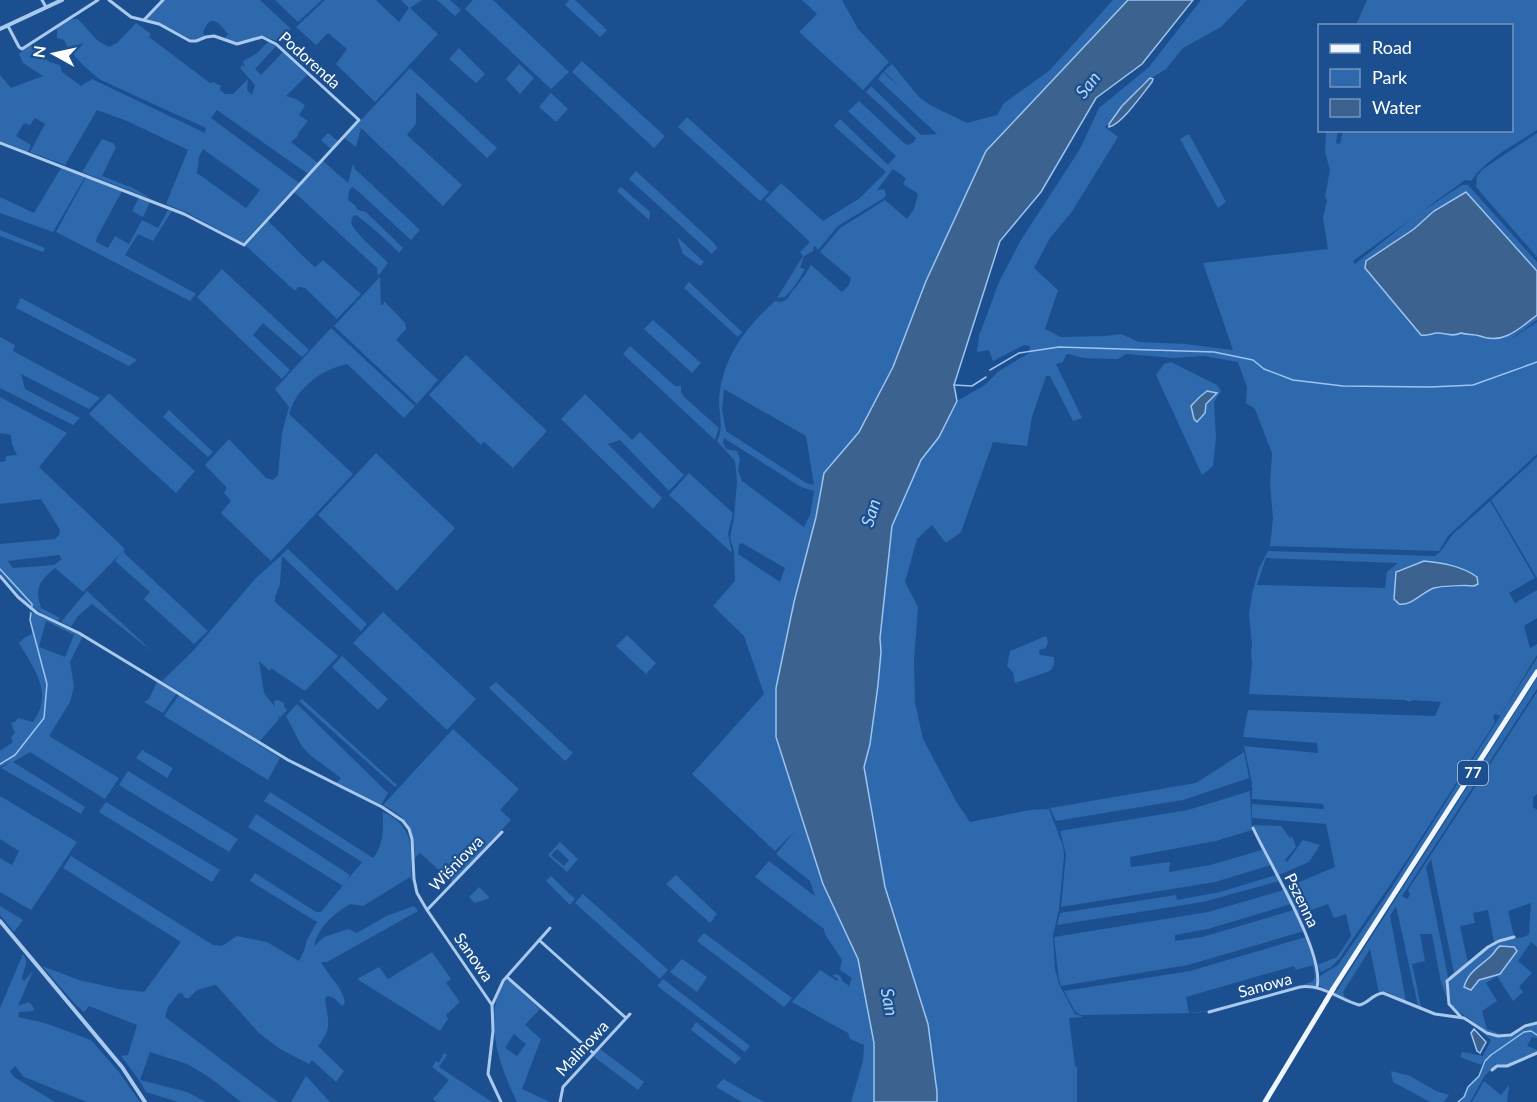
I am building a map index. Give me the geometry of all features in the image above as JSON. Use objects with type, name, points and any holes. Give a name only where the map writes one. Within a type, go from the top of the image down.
[{"type":"main road","name":"77","points":[[1265,1102],[1333,989],[1537,672]]},
{"type":"street","points":[[42,0],[46,7]]},
{"type":"street","points":[[0,29],[60,0]]},
{"type":"street","points":[[8,25],[22,49],[98,0]]},
{"type":"street","name":"Podorenda","points":[[0,143],[184,214],[243,245],[359,120],[267,38],[257,37],[237,44],[214,36],[193,41],[159,24],[131,17],[109,0]]},
{"type":"street","points":[[143,20],[163,0]]},
{"type":"street","name":"Sanowa","points":[[0,576],[18,597],[37,612],[79,633],[290,760],[394,814],[409,829],[417,892],[492,1005],[493,1031],[488,1074],[501,1102]]},
{"type":"street","name":"Pszenna","points":[[1253,828],[1307,937],[1319,973],[1317,987]]},
{"type":"street","name":"Wiśniowa","points":[[427,910],[502,832]]},
{"type":"street","points":[[0,921],[122,1067],[145,1102]]},
{"type":"street","points":[[492,1005],[503,981],[550,928]]},
{"type":"street","name":"Sanowa","points":[[1514,937],[1488,947],[1447,981],[1445,985],[1449,1004],[1461,1017],[1487,1033],[1506,1036],[1525,1026],[1537,1023]]},
{"type":"street","points":[[539,940],[626,1018]]},
{"type":"street","points":[[507,976],[593,1053]]},
{"type":"street","name":"Sanowa","points":[[1209,1012],[1300,987],[1317,987],[1356,1005],[1363,1005],[1374,995],[1383,993],[1435,1014],[1461,1017]]},
{"type":"street","name":"Malinowa","points":[[560,1102],[563,1087],[630,1014]]},
{"type":"street","points":[[1492,1070],[1497,1066],[1507,1066],[1537,1053]]},
{"type":"green space","points":[[162,0],[260,0],[291,29],[277,41],[263,36],[238,43],[224,39],[228,34],[218,23],[212,21],[203,32],[205,36],[193,40],[161,24],[143,19]]},
{"type":"green space","points":[[275,0],[322,0],[298,22]]},
{"type":"green space","points":[[325,0],[376,0],[399,22],[409,8],[401,0],[422,0],[410,8],[438,34],[375,102],[336,64],[347,49],[328,33],[316,45],[296,27]]},
{"type":"green space","points":[[437,0],[450,0],[461,10],[455,16]]},
{"type":"green space","points":[[473,0],[493,0],[569,72],[551,89],[465,9]]},
{"type":"green space","points":[[569,0],[575,0],[607,30],[600,37],[565,5]]},
{"type":"green space","points":[[802,0],[842,0],[858,29],[889,62],[863,90],[799,32],[817,14]]},
{"type":"green space","points":[[1113,0],[1128,0],[986,151],[926,281],[893,367],[859,432],[824,473],[776,688],[776,737],[823,884],[858,959],[874,1042],[874,1102],[851,1102],[863,1061],[864,1045],[850,1039],[848,1033],[792,1002],[820,970],[837,981],[838,979],[832,975],[837,974],[848,985],[848,988],[852,978],[840,970],[842,960],[824,929],[755,877],[769,861],[815,896],[810,881],[776,854],[795,831],[775,851],[692,774],[764,694],[744,636],[713,606],[735,581],[734,551],[730,538],[737,482],[735,461],[717,441],[721,426],[719,400],[721,385],[730,357],[745,333],[775,301],[780,302],[787,299],[811,265],[842,292],[849,285],[851,278],[820,252],[840,228],[885,200],[907,219],[914,209],[918,194],[903,184],[906,178],[893,169],[877,190],[884,189],[886,195],[884,198],[838,226],[818,250],[814,245],[813,251],[804,256],[800,268],[805,269],[796,284],[785,297],[777,298],[803,256],[800,252],[810,242],[765,200],[781,183],[823,221],[860,198],[886,172],[834,126],[840,119],[888,165],[896,156],[848,111],[859,101],[904,143],[909,145],[916,138],[866,92],[871,86],[921,135],[937,134],[878,79],[883,72],[901,88],[884,71],[892,64],[919,97],[967,123],[997,115],[1004,103],[1049,71]],"holes":[[[724,389],[806,436],[814,485],[806,483],[726,431],[722,410]],[[724,438],[801,487],[814,491],[810,515],[804,527],[742,481],[738,470],[740,459],[737,451],[726,449],[723,443]],[[742,543],[785,568],[780,582],[738,554],[739,545]]]},
{"type":"green space","points":[[1201,0],[1247,0],[1221,27],[1183,48],[1166,69],[1142,84],[1105,127],[1118,137],[1071,213],[1050,238],[1034,268],[1058,290],[1045,329],[1061,337],[1121,334],[1139,342],[1185,344],[1233,350],[1203,263],[1328,249],[1323,218],[1330,170],[1325,152],[1326,132],[1338,132],[1336,143],[1340,144],[1343,132],[1513,132],[1513,24],[1356,24],[1367,0],[1537,0],[1537,130],[1485,165],[1471,181],[1465,180],[1418,214],[1462,185],[1468,185],[1537,262],[1537,271],[1466,193],[1434,211],[1414,229],[1366,261],[1365,268],[1421,335],[1439,333],[1450,336],[1461,333],[1478,335],[1486,339],[1512,334],[1537,315],[1537,320],[1505,343],[1537,322],[1537,454],[1448,536],[1439,551],[1270,546],[1273,518],[1270,484],[1272,453],[1255,409],[1246,403],[1247,387],[1238,362],[1204,356],[1174,358],[1126,354],[1118,359],[1111,359],[1084,358],[1068,354],[1063,362],[1056,364],[1082,418],[1073,421],[1050,376],[1046,376],[1032,417],[1027,446],[993,442],[961,532],[946,543],[932,525],[917,539],[905,582],[918,607],[914,660],[915,702],[923,739],[957,803],[970,822],[1030,810],[1049,809],[1063,846],[1059,909],[1053,936],[1055,969],[1059,984],[1075,1014],[1084,1017],[1069,1018],[1075,1066],[1077,1067],[1077,1102],[937,1102],[937,1092],[885,887],[864,767],[870,744],[878,685],[880,638],[892,526],[921,460],[939,437],[957,401],[985,385],[999,371],[1029,353],[1030,346],[1024,345],[993,361],[989,350],[977,352],[979,336],[999,282],[1021,240],[1080,149],[1099,108],[1149,67]],"holes":[[[1413,218],[1355,264],[1353,261]]]},
{"type":"green space","points":[[72,19],[78,19],[98,41],[109,47],[117,43],[136,23],[151,34],[149,37],[210,83],[221,86],[220,90],[225,94],[233,94],[248,79],[247,90],[252,95],[255,85],[240,68],[242,65],[245,67],[243,61],[256,54],[269,41],[276,46],[255,69],[261,75],[283,52],[307,75],[286,96],[305,106],[299,115],[308,121],[291,142],[318,163],[308,174],[217,110],[211,118],[299,183],[243,243],[188,213],[166,204],[188,150],[127,121],[97,110],[65,165],[30,152],[45,124],[35,118],[30,125],[24,123],[16,136],[31,145],[28,152],[0,141],[0,75],[11,88],[43,76],[23,63],[19,54],[30,45],[50,62],[60,65],[62,72],[81,86],[92,79],[205,133],[206,128],[98,78],[76,57],[64,40],[57,38],[57,27]],"holes":[[[203,149],[260,190],[246,208],[197,173],[199,157]]]},
{"type":"green space","points":[[459,48],[485,74],[476,83],[449,59]]},
{"type":"green space","points":[[582,61],[665,136],[654,148],[572,72]]},
{"type":"green space","points":[[519,64],[534,78],[520,94],[506,79]]},
{"type":"green space","points":[[410,68],[497,148],[487,158],[416,92],[416,124],[407,135],[462,185],[443,206],[361,128],[356,147],[344,138]]},
{"type":"green space","points":[[551,93],[568,109],[556,122],[539,107]]},
{"type":"green space","points":[[687,117],[769,192],[760,201],[678,127]]},
{"type":"green space","points":[[328,133],[339,142],[331,149],[321,140]]},
{"type":"green space","points":[[1537,133],[1537,257],[1476,187],[1477,176],[1483,169]]},
{"type":"green space","points":[[1189,134],[1226,202],[1218,208],[1180,139]]},
{"type":"green space","points":[[102,139],[113,143],[116,147],[102,176],[133,188],[152,199],[82,172]]},
{"type":"green space","points":[[323,161],[348,183],[353,164],[355,169],[420,230],[411,240],[353,187],[349,190],[348,200],[358,210],[366,212],[403,248],[399,253],[356,215],[353,216],[351,223],[354,228],[388,263],[378,276],[377,268],[294,192]]},
{"type":"green space","points":[[61,168],[85,177],[53,232],[0,213],[0,197],[34,213]]},
{"type":"green space","points":[[636,171],[714,243],[717,248],[712,254],[629,179]]},
{"type":"green space","points":[[86,177],[122,191],[97,237],[96,242],[108,248],[115,236],[129,244],[142,220],[158,228],[168,210],[172,211],[153,241],[138,234],[125,255],[196,294],[190,301],[56,232]]},
{"type":"green space","points":[[621,187],[650,212],[649,220],[617,191]]},
{"type":"green space","points":[[139,197],[150,202],[143,217],[132,211]]},
{"type":"green space","points":[[268,221],[315,267],[323,260],[361,294],[337,319],[305,288],[298,287],[295,291],[246,246]]},
{"type":"green space","points":[[0,230],[45,248],[43,252],[0,236]]},
{"type":"green space","points":[[677,237],[704,262],[700,266],[683,254]]},
{"type":"green space","points":[[222,269],[309,350],[302,357],[263,323],[253,335],[290,370],[282,379],[197,297]]},
{"type":"green space","points":[[380,277],[381,305],[384,301],[405,323],[406,329],[396,340],[438,380],[417,404],[334,326]]},
{"type":"green space","points":[[689,282],[742,332],[738,337],[684,288]]},
{"type":"green space","points":[[21,298],[137,360],[129,366],[16,308]]},
{"type":"green space","points":[[653,320],[701,363],[692,373],[644,329]]},
{"type":"green space","points":[[331,328],[415,406],[404,418],[347,364],[319,375],[304,388],[289,414],[353,474],[271,561],[221,513],[231,501],[224,493],[227,488],[205,465],[229,439],[266,478],[273,480],[278,475],[282,433],[289,407],[275,389]]},
{"type":"green space","points":[[0,337],[15,345],[13,351],[100,398],[89,409],[21,374],[25,389],[80,418],[73,425],[0,388]]},
{"type":"green space","points":[[630,346],[675,386],[681,386],[684,397],[719,428],[715,440],[623,354]]},
{"type":"green space","points":[[466,355],[547,431],[513,468],[484,442],[481,445],[429,395]]},
{"type":"green space","points":[[1171,362],[1217,385],[1221,391],[1214,402],[1216,438],[1213,466],[1202,475],[1156,375],[1164,364]],"holes":[[[1204,393],[1216,395],[1206,404],[1205,413],[1198,422],[1194,419],[1191,409],[1195,400]]]},
{"type":"green space","points":[[108,394],[195,471],[176,493],[89,414]]},
{"type":"green space","points":[[585,394],[632,440],[640,432],[684,475],[669,491],[620,440],[608,444],[662,498],[653,509],[561,419]]},
{"type":"green space","points":[[0,397],[67,433],[39,467],[125,549],[123,552],[208,631],[194,644],[144,599],[150,592],[115,561],[120,554],[83,592],[55,568],[46,577],[38,590],[39,601],[41,608],[60,618],[58,621],[39,611],[26,600],[0,573],[0,544],[55,539],[60,530],[41,499],[0,504],[0,462],[6,461],[6,456],[17,455],[11,435],[0,433]],"holes":[[[59,555],[62,559],[54,565],[13,568],[8,561]]]},
{"type":"green space","points":[[169,410],[213,452],[208,457],[163,417]]},
{"type":"green space","points":[[376,453],[455,528],[397,591],[318,515]]},
{"type":"green space","points":[[1537,457],[1537,578],[1491,500]]},
{"type":"green space","points":[[689,473],[733,513],[728,534],[732,553],[669,495]]},
{"type":"green space","points":[[1490,501],[1535,578],[1509,593],[1515,603],[1537,590],[1537,618],[1524,626],[1530,648],[1537,644],[1537,655],[1500,716],[1495,714],[1494,724],[1403,866],[1339,959],[1331,967],[1321,972],[1317,965],[1337,957],[1351,936],[1346,914],[1334,918],[1328,904],[1298,915],[1253,825],[1281,826],[1290,838],[1292,836],[1296,847],[1285,860],[1287,862],[1303,840],[1320,845],[1309,862],[1279,875],[1285,888],[1335,867],[1326,824],[1252,818],[1252,804],[1324,809],[1323,804],[1252,799],[1252,783],[1244,746],[1318,753],[1317,743],[1243,737],[1248,710],[1435,716],[1441,702],[1249,694],[1252,646],[1249,614],[1259,568],[1268,551],[1435,556],[1453,534]],"holes":[[[1266,558],[1398,563],[1387,572],[1385,588],[1257,585]],[[1424,561],[1449,564],[1471,573],[1474,586],[1436,588],[1423,593],[1407,604],[1399,604],[1395,600],[1398,570]]]},
{"type":"green space","points":[[288,549],[367,624],[361,631],[282,556],[280,584],[275,602],[338,656],[305,691],[271,668],[270,671],[259,661],[264,693],[275,707],[274,701],[278,700],[284,703],[287,710],[280,718],[278,715],[279,719],[260,741],[162,681],[194,650],[255,579]]},
{"type":"green space","points":[[87,591],[153,652],[92,604],[77,617],[71,627],[61,622]]},
{"type":"green space","points":[[29,611],[83,636],[70,662],[74,686],[70,702],[49,736],[119,778],[105,799],[30,752],[13,762],[85,807],[81,814],[1,768],[11,762],[0,767],[0,751],[13,742],[11,737],[15,733],[11,723],[18,718],[33,722],[42,701],[40,681],[19,643],[32,634]],"holes":[[[46,621],[74,635],[65,657],[39,647]]]},
{"type":"green space","points":[[383,612],[476,699],[447,730],[353,643]]},
{"type":"green space","points":[[627,635],[656,663],[646,674],[616,646]]},
{"type":"green space","points":[[1046,636],[1048,642],[1046,648],[1039,650],[1040,655],[1054,657],[1054,665],[1050,671],[1015,683],[1013,672],[1007,666],[1010,651]]},
{"type":"green space","points":[[342,656],[388,699],[378,710],[332,667]]},
{"type":"green space","points":[[1537,658],[1537,669],[1330,989],[1336,992],[1537,678],[1537,689],[1402,896],[1407,899],[1410,895],[1408,890],[1537,692],[1537,794],[1533,798],[1533,807],[1537,810],[1537,947],[1531,942],[1518,961],[1532,973],[1519,987],[1523,992],[1513,1001],[1497,976],[1486,983],[1497,1001],[1482,1011],[1487,1029],[1503,1035],[1487,1031],[1452,1007],[1447,983],[1480,954],[1494,945],[1529,934],[1531,903],[1508,911],[1514,936],[1491,945],[1494,942],[1488,910],[1473,913],[1475,923],[1460,926],[1468,963],[1454,973],[1431,859],[1426,867],[1448,977],[1445,985],[1447,999],[1441,982],[1432,934],[1420,934],[1425,961],[1412,964],[1421,1007],[1418,1006],[1396,906],[1390,916],[1406,1001],[1387,992],[1379,993],[1370,949],[1343,992],[1344,996],[1353,1002],[1319,985],[1320,976],[1338,965],[1390,890]],"holes":[[[1514,947],[1486,977],[1476,982],[1480,964],[1497,948]]]},
{"type":"green space","points":[[157,682],[177,693],[163,713],[144,702],[149,699]]},
{"type":"green space","points":[[496,682],[573,753],[565,761],[489,688]]},
{"type":"green space","points":[[179,695],[280,758],[268,780],[164,716]]},
{"type":"green space","points":[[302,699],[397,785],[395,787],[299,701]]},
{"type":"green space","points":[[297,704],[388,793],[381,805],[336,783],[341,778],[310,755],[301,745],[286,716]]},
{"type":"green space","points":[[453,729],[519,789],[500,810],[511,820],[452,882],[420,853],[415,858],[409,826],[400,815],[383,805]]},
{"type":"green space","points":[[142,750],[173,768],[167,778],[136,758]]},
{"type":"green space","points":[[1244,752],[1249,778],[1183,800],[1056,821],[1050,808],[1196,783]]},
{"type":"green space","points":[[128,771],[238,839],[229,852],[119,785]]},
{"type":"green space","points":[[1250,791],[1252,830],[1216,841],[1130,857],[1131,867],[1170,862],[1169,872],[1210,865],[1262,850],[1271,865],[1215,882],[1061,907],[1066,854],[1060,831],[1188,810]]},
{"type":"green space","points":[[270,792],[373,858],[381,842],[383,812],[402,825],[410,841],[412,882],[410,877],[363,906],[350,904],[328,921],[314,946],[324,937],[348,929],[357,933],[386,916],[414,906],[418,911],[327,962],[321,962],[344,997],[345,1003],[342,1006],[334,998],[328,996],[325,998],[328,1028],[318,1046],[344,1071],[336,1082],[312,1060],[309,1064],[280,1049],[259,1033],[216,985],[197,990],[189,998],[185,998],[182,993],[178,994],[168,1007],[165,1017],[278,1102],[241,1102],[209,1077],[187,1064],[150,1052],[140,1080],[187,1092],[206,1102],[178,1102],[146,1092],[121,1056],[128,1055],[137,1025],[89,1006],[84,1012],[42,966],[79,980],[144,992],[181,942],[63,868],[71,856],[213,945],[222,946],[237,936],[267,942],[299,961],[317,922],[250,881],[255,873],[316,912],[321,912],[362,862],[264,801]]},
{"type":"green space","points":[[0,796],[77,842],[31,910],[0,892],[0,858],[12,865],[19,851],[0,839]]},
{"type":"green space","points":[[106,802],[220,870],[212,882],[99,812]]},
{"type":"green space","points":[[256,814],[350,875],[343,886],[248,827]]},
{"type":"green space","points":[[560,842],[578,859],[567,872],[548,855]],"holes":[[[557,849],[569,860],[564,866],[551,855]]]},
{"type":"green space","points":[[676,875],[717,914],[710,923],[666,884]]},
{"type":"green space","points":[[1276,875],[1279,881],[1203,902],[1057,925],[1060,913],[1176,895],[1177,900],[1220,892]]},
{"type":"green space","points":[[551,876],[575,899],[570,905],[546,881]]},
{"type":"green space","points":[[479,887],[490,898],[475,903],[469,897]]},
{"type":"green space","points":[[1284,890],[1291,904],[1208,929],[1175,935],[1175,941],[1202,937],[1294,910],[1304,931],[1188,965],[1061,986],[1054,937],[1208,912]]},
{"type":"green space","points":[[583,894],[668,970],[660,979],[575,903]]},
{"type":"green space","points":[[0,906],[23,920],[14,932],[0,915]]},
{"type":"green space","points":[[704,933],[792,998],[784,1007],[697,941]]},
{"type":"green space","points":[[1306,937],[1316,969],[1316,985],[1303,985],[1313,981],[1315,976],[1313,965],[1296,970],[1294,966],[1186,997],[1189,1013],[1214,1010],[1196,1013],[1080,1015],[1075,1011],[1064,991],[1190,971]]},
{"type":"green space","points":[[432,952],[451,979],[446,983],[460,1002],[446,1015],[448,1019],[440,1031],[357,979],[379,967],[388,979]]},
{"type":"green space","points":[[23,954],[26,963],[22,979],[24,981],[33,971],[18,1006],[28,1002],[34,1009],[19,1012],[18,1017],[45,1023],[91,1040],[119,1072],[140,1102],[87,1102],[24,1077],[15,1066],[10,1071],[14,1077],[55,1102],[0,1102],[0,1008]]},
{"type":"green space","points":[[682,959],[707,977],[697,992],[670,972]]},
{"type":"green space","points":[[507,979],[540,1009],[525,1025],[541,1039],[522,1089],[550,1102],[517,1102],[504,1073],[496,1040],[495,1008],[499,993]],"holes":[[[514,1034],[526,1044],[517,1056],[505,1048]]]},
{"type":"green space","points":[[663,979],[750,1046],[745,1052],[657,986]]},
{"type":"green space","points":[[696,1022],[741,1058],[735,1064],[691,1030]]},
{"type":"green space","points":[[1537,1024],[1537,1038],[1532,1037],[1527,1046],[1537,1052],[1508,1065],[1497,1065],[1492,1068],[1484,1077],[1470,1102],[1460,1102],[1467,1089],[1480,1075],[1486,1062],[1484,1060],[1481,1065],[1460,1057],[1462,1052],[1483,1056],[1491,1040],[1476,1027],[1499,1037],[1506,1037]]},
{"type":"green space","points":[[600,1049],[644,1082],[638,1090],[593,1056]]},
{"type":"green space","points":[[444,1053],[447,1055],[439,1067],[492,1102],[437,1102],[433,1099],[449,1080],[432,1067],[436,1061],[439,1063]]},
{"type":"green space","points":[[1391,1071],[1410,1076],[1436,1091],[1449,1095],[1444,1102],[1430,1102],[1393,1082]]},
{"type":"green space","points":[[306,1076],[330,1102],[291,1102]]},
{"type":"green space","points":[[723,1079],[764,1102],[742,1102],[716,1087]]},
{"type":"green space","points":[[1484,1081],[1501,1095],[1509,1085],[1507,1102],[1472,1102]]},
{"type":"water","name":"San","points":[[1128,0],[1193,0],[1142,64],[1096,98],[1041,192],[1000,241],[954,385],[957,401],[939,437],[921,460],[892,526],[880,638],[878,685],[870,744],[864,767],[885,887],[928,1024],[937,1102],[874,1102],[874,1043],[858,959],[823,884],[776,737],[776,688],[794,602],[816,517],[824,473],[859,432],[893,367],[926,281],[986,151]]},
{"type":"water","points":[[1150,78],[1153,79],[1152,82],[1132,107],[1120,120],[1109,127],[1122,106]]},
{"type":"water","points":[[1466,192],[1537,271],[1537,315],[1503,337],[1488,338],[1461,333],[1421,335],[1365,268],[1366,261],[1414,229],[1434,211]]},
{"type":"water","points":[[1207,391],[1217,393],[1206,404],[1205,413],[1197,422],[1191,406]]},
{"type":"water","points":[[1424,561],[1465,570],[1477,577],[1478,584],[1434,588],[1413,601],[1399,604],[1394,599],[1396,572]]},
{"type":"water","points":[[1500,946],[1514,947],[1517,951],[1500,974],[1479,980],[1471,990],[1464,987],[1471,974]]},
{"type":"water","points":[[1474,1029],[1486,1042],[1480,1053],[1477,1051],[1471,1033]]},
{"type":"waterway","points":[[990,370],[1019,353],[1059,347],[1214,352],[1253,360],[1264,369],[1293,380],[1343,386],[1431,387],[1473,385],[1537,362]]},
{"type":"waterway","points":[[954,385],[972,386],[986,377]]},
{"type":"waterway","points":[[0,569],[32,606]]},
{"type":"waterway","points":[[0,764],[15,755],[44,718],[47,684],[30,620],[31,613]]},
{"type":"waterway","points":[[1458,1102],[1479,1076],[1485,1061],[1491,1055],[1524,1032],[1531,1031],[1537,1035]]}]
